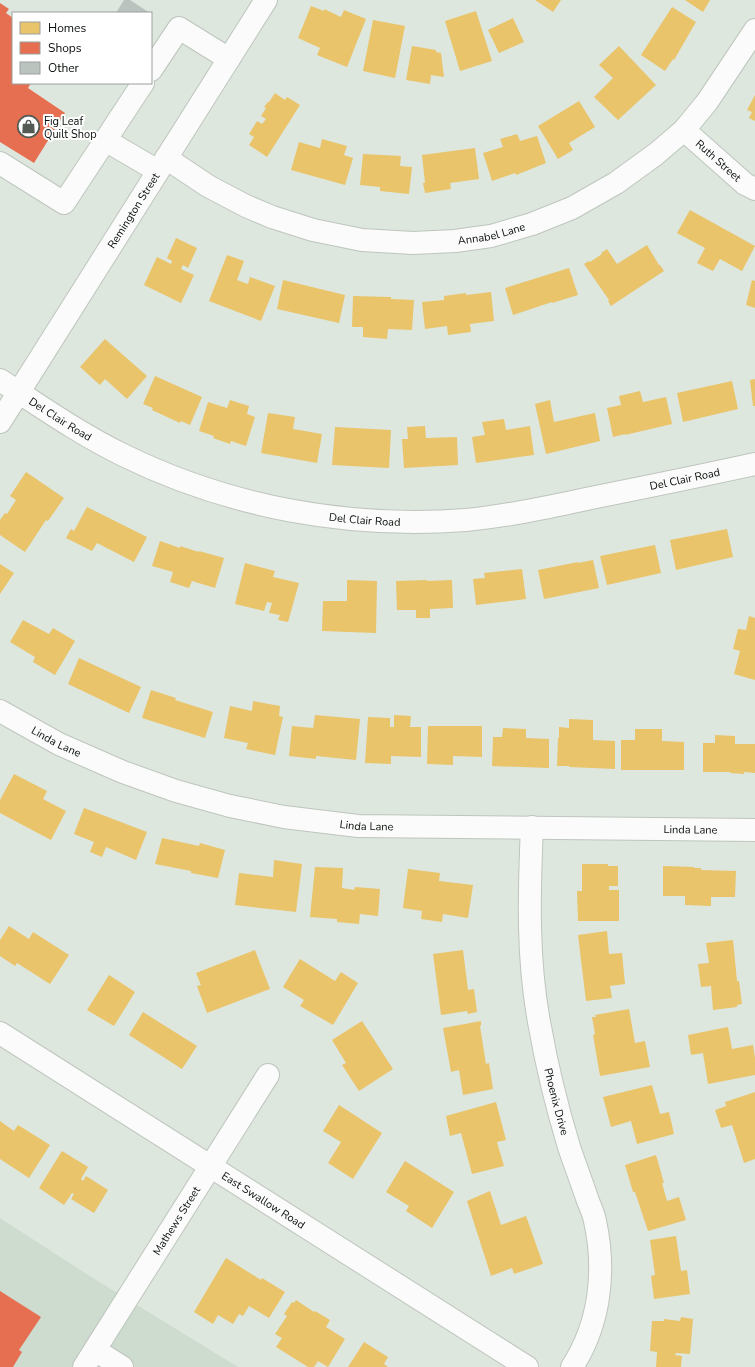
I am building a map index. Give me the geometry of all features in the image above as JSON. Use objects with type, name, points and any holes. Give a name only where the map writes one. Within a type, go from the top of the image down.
[{"type":"street","name":"Remington Street","points":[[0,422],[266,0]]},
{"type":"street","points":[[152,68],[179,28],[229,59]]},
{"type":"street","name":"Annabel Lane","points":[[105,140],[162,164],[246,206],[272,217],[313,230],[362,240],[413,243],[456,241],[491,236],[532,224],[572,208],[616,183],[656,154],[684,130],[707,102],[755,30]]},
{"type":"street","points":[[0,163],[64,203],[142,84]]},
{"type":"street","name":"Ruth Street","points":[[684,130],[745,184],[755,189]]},
{"type":"street","name":"Del Clair Road","points":[[0,380],[94,439],[123,455],[184,481],[236,499],[290,511],[345,520],[400,522],[467,520],[530,511],[755,464]]},
{"type":"street","name":"Linda Lane","points":[[0,711],[59,744],[123,772],[176,791],[230,806],[284,817],[358,826],[755,830]]},
{"type":"street","name":"Phoenix Drive","points":[[532,827],[529,898],[531,954],[539,1025],[554,1094],[570,1149],[595,1220],[601,1252],[601,1285],[596,1310],[589,1335],[572,1367]]},
{"type":"street","name":"East Swallow Road","points":[[0,1034],[527,1367]]},
{"type":"street","name":"Mathews Street","points":[[90,1358],[268,1075]]},
{"type":"street","points":[[90,1358],[122,1367]]},
{"type":"shaded area","points":[[0,1218],[88,1275],[238,1367],[0,1367]]},
{"type":"building: Homes","points":[[535,0],[561,0],[553,12]]},
{"type":"building: Homes","points":[[685,0],[710,0],[703,12]]},
{"type":"building: Homes","points":[[311,6],[324,11],[324,9],[341,17],[344,10],[366,19],[347,67],[317,55],[320,48],[298,38]]},
{"type":"building: Homes","points":[[672,7],[696,22],[674,60],[673,59],[665,71],[641,55]]},
{"type":"building: Homes","points":[[476,11],[492,61],[460,71],[445,21]]},
{"type":"building: Homes","points":[[513,18],[524,42],[499,53],[488,30]]},
{"type":"building: Homes","points":[[373,20],[405,26],[395,78],[363,71]]},
{"type":"building: Homes","points":[[412,46],[436,50],[436,52],[441,53],[444,77],[431,75],[430,84],[406,80]]},
{"type":"building: Homes","points":[[619,46],[656,85],[618,120],[594,97],[613,78],[599,65]]},
{"type":"building: Homes","points":[[275,93],[285,100],[287,97],[300,105],[267,157],[249,145],[254,137],[249,134],[257,121],[262,124],[266,119],[261,116],[266,108],[264,107]]},
{"type":"building: Homes","points":[[755,95],[755,121],[749,118],[752,112],[747,110]]},
{"type":"building: Homes","points":[[579,101],[595,127],[569,143],[573,150],[558,159],[538,126]]},
{"type":"building: Homes","points":[[517,134],[520,141],[537,136],[546,163],[516,175],[515,173],[492,181],[483,153],[503,147],[500,139]]},
{"type":"building: Homes","points":[[322,139],[347,146],[344,155],[353,158],[345,185],[291,170],[299,142],[320,148]]},
{"type":"building: Homes","points":[[475,148],[479,179],[450,183],[451,189],[425,193],[423,183],[425,183],[422,155]]},
{"type":"building: Homes","points":[[363,154],[401,156],[400,166],[412,167],[409,194],[380,191],[380,187],[360,185]]},
{"type":"building: Homes","points":[[690,210],[755,246],[742,271],[720,259],[713,271],[697,263],[705,248],[677,233]]},
{"type":"building: Homes","points":[[176,238],[197,248],[188,268],[183,265],[181,269],[194,275],[181,303],[144,285],[157,257],[171,264],[172,261],[167,258]]},
{"type":"building: Homes","points":[[647,245],[664,271],[611,306],[608,301],[609,300],[584,264],[589,261],[590,262],[607,249],[617,264]]},
{"type":"building: Homes","points":[[227,255],[244,261],[237,280],[248,284],[250,277],[275,286],[261,321],[209,301]]},
{"type":"building: Homes","points":[[569,268],[578,295],[513,315],[505,288]]},
{"type":"building: Homes","points":[[283,280],[345,295],[339,323],[277,309]]},
{"type":"building: Homes","points":[[752,280],[755,281],[755,308],[746,305]]},
{"type":"building: Homes","points":[[491,292],[494,321],[470,324],[471,332],[448,335],[447,326],[425,329],[422,302],[444,300],[444,296]]},
{"type":"building: Homes","points":[[353,296],[391,297],[391,299],[414,300],[412,330],[388,329],[387,339],[363,337],[363,327],[352,327]]},
{"type":"building: Homes","points":[[105,339],[147,376],[127,399],[105,379],[100,385],[80,367]]},
{"type":"building: Homes","points":[[155,376],[202,397],[190,425],[181,421],[180,423],[152,410],[153,408],[143,404]]},
{"type":"building: Homes","points":[[755,379],[755,406],[753,406],[750,380]]},
{"type":"building: Homes","points":[[732,381],[738,409],[683,422],[677,393]]},
{"type":"building: Homes","points":[[640,391],[643,402],[666,397],[672,424],[613,437],[607,408],[621,405],[619,396]]},
{"type":"building: Homes","points":[[230,400],[249,406],[247,414],[255,417],[246,446],[231,441],[230,444],[199,431],[208,402],[227,408]]},
{"type":"building: Homes","points":[[550,400],[554,422],[595,413],[600,441],[546,454],[535,404]]},
{"type":"building: Homes","points":[[268,413],[295,417],[293,429],[322,434],[317,463],[261,453]]},
{"type":"building: Homes","points":[[504,419],[506,430],[530,426],[534,455],[476,463],[472,437],[485,435],[482,422]]},
{"type":"building: Homes","points":[[425,426],[426,438],[457,437],[458,465],[404,468],[402,439],[408,439],[407,427]]},
{"type":"building: Homes","points":[[335,427],[391,430],[389,468],[332,465]]},
{"type":"building: Homes","points":[[26,472],[64,498],[48,521],[46,520],[25,552],[0,535],[0,520],[5,513],[7,514],[16,500],[10,496]]},
{"type":"building: Homes","points":[[87,507],[147,537],[134,562],[97,543],[92,551],[66,538],[71,529],[74,531]]},
{"type":"building: Homes","points":[[727,529],[733,557],[676,570],[670,540]]},
{"type":"building: Homes","points":[[160,541],[180,548],[180,546],[224,558],[215,588],[192,581],[189,588],[170,582],[173,572],[152,566]]},
{"type":"building: Homes","points":[[655,545],[661,573],[607,585],[600,556]]},
{"type":"building: Homes","points":[[593,560],[599,588],[544,599],[538,570]]},
{"type":"building: Homes","points":[[245,563],[275,571],[273,577],[299,583],[288,622],[278,620],[280,615],[269,613],[272,603],[267,602],[264,611],[235,604]]},
{"type":"building: Homes","points":[[0,564],[14,573],[0,594]]},
{"type":"building: Homes","points":[[522,569],[526,599],[476,605],[473,579],[485,578],[484,573]]},
{"type":"building: Homes","points":[[347,580],[377,581],[376,633],[322,631],[323,601],[347,601]]},
{"type":"building: Homes","points":[[452,580],[453,608],[430,609],[430,618],[416,618],[416,610],[397,610],[396,581]]},
{"type":"building: Homes","points":[[749,616],[755,618],[755,680],[734,674],[740,651],[733,649],[738,629],[746,630]]},
{"type":"building: Homes","points":[[23,620],[49,634],[53,628],[75,641],[55,675],[33,662],[35,657],[10,642]]},
{"type":"building: Homes","points":[[79,658],[141,687],[129,713],[68,684]]},
{"type":"building: Homes","points":[[151,690],[176,698],[175,700],[213,712],[205,738],[142,718]]},
{"type":"building: Homes","points":[[253,701],[280,706],[279,716],[283,717],[275,755],[246,749],[248,743],[224,738],[230,706],[252,711]]},
{"type":"building: Homes","points":[[315,715],[360,719],[356,760],[316,756],[316,759],[289,756],[292,726],[313,728]]},
{"type":"building: Homes","points":[[394,715],[411,716],[410,727],[421,727],[421,757],[391,756],[391,764],[365,763],[368,717],[390,718],[390,727],[394,727]]},
{"type":"building: Homes","points":[[569,719],[593,720],[593,740],[615,741],[615,769],[557,766],[559,727],[569,728]]},
{"type":"building: Homes","points":[[428,726],[482,726],[482,757],[453,756],[453,765],[427,764]]},
{"type":"building: Homes","points":[[503,728],[526,729],[526,738],[549,739],[549,768],[492,766],[493,737],[502,737]]},
{"type":"building: Homes","points":[[635,729],[662,729],[662,741],[684,742],[684,770],[621,770],[621,740],[635,740]]},
{"type":"building: Homes","points":[[715,735],[735,736],[735,744],[755,744],[755,773],[744,772],[744,774],[730,772],[703,772],[703,743],[715,743]]},
{"type":"building: Homes","points":[[14,774],[47,791],[43,799],[66,811],[51,840],[0,813],[0,800]]},
{"type":"building: Homes","points":[[84,808],[147,832],[136,860],[106,847],[102,857],[90,852],[94,842],[74,834]]},
{"type":"building: Homes","points":[[162,838],[199,846],[200,843],[225,850],[218,878],[155,864]]},
{"type":"building: Homes","points":[[274,860],[302,864],[296,912],[235,905],[239,873],[273,877]]},
{"type":"building: Homes","points":[[582,864],[608,864],[608,866],[618,866],[618,886],[609,886],[609,890],[619,890],[619,921],[578,921],[577,891],[582,891]]},
{"type":"building: Homes","points":[[663,866],[694,867],[701,868],[701,870],[736,871],[735,897],[711,897],[711,906],[685,905],[685,896],[663,896]]},
{"type":"building: Homes","points":[[315,867],[343,868],[342,888],[354,890],[355,887],[380,889],[378,916],[360,914],[359,924],[337,922],[337,919],[310,917]]},
{"type":"building: Homes","points":[[408,869],[440,873],[439,881],[473,885],[468,918],[443,914],[442,922],[421,919],[422,911],[403,908]]},
{"type":"building: Homes","points":[[9,926],[29,939],[33,932],[69,955],[50,984],[17,963],[15,966],[0,956],[0,940]]},
{"type":"building: Homes","points":[[607,931],[609,954],[622,953],[625,984],[610,986],[612,998],[586,1001],[578,935]]},
{"type":"building: Homes","points":[[733,940],[737,981],[739,981],[742,1004],[737,1005],[737,1007],[713,1010],[711,986],[701,987],[698,964],[709,963],[706,943]]},
{"type":"building: Homes","points":[[255,950],[270,989],[207,1013],[197,986],[201,985],[196,973]]},
{"type":"building: Homes","points":[[463,950],[468,990],[474,989],[477,1012],[468,1014],[467,1011],[441,1015],[433,954]]},
{"type":"building: Homes","points":[[300,959],[335,981],[341,972],[358,983],[333,1025],[300,1006],[304,1000],[283,987]]},
{"type":"building: Homes","points":[[109,975],[135,992],[114,1026],[87,1010]]},
{"type":"building: Homes","points":[[629,1009],[635,1043],[645,1041],[650,1067],[600,1076],[593,1035],[595,1034],[592,1017],[596,1017],[595,1015]]},
{"type":"building: Homes","points":[[143,1012],[197,1046],[182,1069],[129,1035]]},
{"type":"building: Homes","points":[[362,1021],[393,1069],[359,1091],[342,1065],[346,1063],[332,1040]]},
{"type":"building: Homes","points":[[481,1021],[480,1026],[486,1064],[489,1063],[493,1089],[463,1095],[459,1070],[451,1072],[443,1028]]},
{"type":"building: Homes","points":[[728,1027],[732,1049],[753,1045],[755,1075],[708,1084],[703,1053],[691,1055],[688,1035]]},
{"type":"building: Homes","points":[[652,1085],[660,1114],[669,1112],[674,1134],[637,1144],[631,1121],[611,1127],[603,1097]]},
{"type":"building: Homes","points":[[755,1092],[755,1159],[744,1163],[732,1125],[721,1128],[715,1110],[726,1106],[725,1102]]},
{"type":"building: Homes","points":[[496,1102],[506,1140],[497,1142],[504,1166],[472,1174],[461,1133],[450,1136],[446,1116]]},
{"type":"building: Homes","points":[[339,1105],[382,1133],[353,1179],[328,1163],[341,1142],[323,1131]]},
{"type":"building: Homes","points":[[0,1121],[14,1131],[18,1125],[50,1145],[29,1178],[0,1159]]},
{"type":"building: Homes","points":[[62,1151],[88,1167],[81,1179],[83,1181],[86,1176],[108,1190],[94,1213],[71,1199],[74,1194],[72,1193],[64,1205],[39,1188]]},
{"type":"building: Homes","points":[[656,1155],[664,1183],[662,1183],[667,1201],[679,1197],[686,1220],[648,1231],[635,1192],[633,1192],[625,1165]]},
{"type":"building: Homes","points":[[405,1161],[454,1192],[432,1228],[406,1211],[409,1206],[386,1192]]},
{"type":"building: Homes","points":[[490,1191],[501,1225],[526,1216],[543,1264],[514,1274],[512,1268],[491,1276],[467,1201]]},
{"type":"building: Homes","points":[[676,1236],[681,1271],[687,1270],[690,1294],[654,1299],[651,1276],[655,1275],[650,1240]]},
{"type":"building: Homes","points":[[226,1258],[261,1280],[262,1278],[285,1292],[269,1318],[249,1306],[243,1316],[239,1314],[233,1324],[218,1315],[213,1324],[194,1312]]},
{"type":"building: Homes","points":[[296,1300],[314,1312],[315,1311],[330,1320],[326,1327],[345,1339],[328,1367],[318,1361],[314,1367],[308,1367],[276,1347],[282,1338],[275,1334],[287,1316],[284,1314],[292,1302],[294,1303]]},
{"type":"building: Homes","points":[[681,1317],[693,1319],[690,1354],[676,1353],[675,1355],[682,1356],[681,1367],[656,1367],[657,1352],[650,1351],[652,1321],[664,1321],[664,1319],[680,1321]]},
{"type":"building: Homes","points":[[364,1342],[388,1357],[384,1364],[388,1367],[348,1367]]},
{"type":"building: Shops","name":"Fig Leaf Quilt Shop","points":[[0,3],[9,9],[6,13],[12,17],[12,84],[30,84],[28,88],[65,113],[34,163],[0,142]]},
{"type":"building: Shops","points":[[0,1291],[41,1317],[19,1350],[22,1352],[13,1367],[0,1367]]},
{"type":"building: Other","points":[[124,0],[130,0],[148,12],[117,12]]},
{"type":"place","name":"Fig Leaf Quilt Shop","points":[[28,127]]}]
